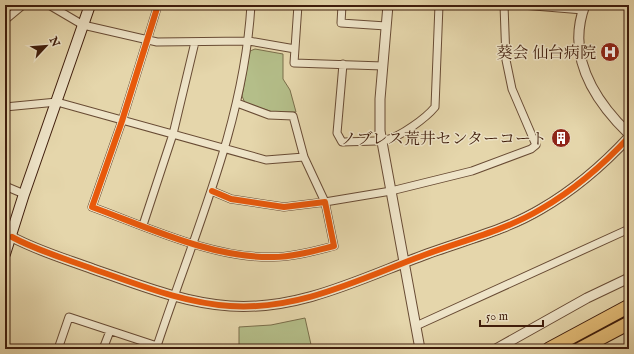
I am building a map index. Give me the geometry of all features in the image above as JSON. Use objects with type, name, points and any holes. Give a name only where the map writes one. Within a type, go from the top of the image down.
[{"type":"highway","points":[[549,349],[629,306]]},
{"type":"highway","points":[[580,349],[629,323]]},
{"type":"main road","points":[[5,254],[12,237],[24,194],[90,5]]},
{"type":"street","points":[[5,20],[23,5]]},
{"type":"street","points":[[49,5],[83,25],[157,42],[249,41],[295,49]]},
{"type":"street","points":[[158,5],[122,121],[92,207],[193,244],[229,253],[274,257],[334,246],[325,202],[304,157],[293,116],[269,115],[237,103]]},
{"type":"street","points":[[58,349],[68,317],[156,348],[176,296],[212,191],[237,103],[249,41],[251,5]]},
{"type":"street","points":[[298,5],[294,63],[383,66]]},
{"type":"street","points":[[342,5],[341,23],[386,26]]},
{"type":"street","points":[[388,5],[379,119],[420,349]]},
{"type":"street","points":[[343,64],[337,133],[342,142],[382,140],[394,137],[428,115],[435,107],[439,5]]},
{"type":"street","points":[[212,191],[231,199],[284,207],[325,202],[391,191],[472,172],[531,149],[536,145],[512,89],[506,60],[504,5]]},
{"type":"street","points":[[12,237],[30,246],[176,296],[230,306],[276,304],[318,294],[499,228],[539,210],[587,177],[629,135],[602,104],[587,79],[580,41],[584,8],[522,5]]},
{"type":"street","points":[[142,225],[173,134],[195,42]]},
{"type":"street","points":[[5,107],[57,102],[266,160],[304,157]]},
{"type":"street","points":[[5,186],[24,194]]},
{"type":"street","points":[[416,326],[629,230]]},
{"type":"street","points":[[496,349],[587,298],[629,278]]},
{"type":"street","points":[[103,349],[110,331]]},
{"type":"green space","points":[[255,49],[283,54],[283,79],[290,90],[296,112],[273,112],[245,103],[242,96],[250,51]]},
{"type":"green space","points":[[305,318],[312,349],[239,349],[239,327],[271,325]]},
{"type":"cycle path","points":[[158,5],[122,121],[92,207],[181,240],[228,253],[251,256],[281,257],[334,246],[325,202],[284,207],[231,199],[212,191]]},
{"type":"cycle path","points":[[12,237],[52,254],[143,287],[178,297],[230,306],[256,306],[281,303],[306,298],[355,282],[427,254],[514,223],[565,194],[598,167],[629,137]]},
{"type":"place","name":"葵会 仙台病院","points":[[610,52]]},
{"type":"place","name":"ノブレス荒井センターコート","points":[[561,138]]}]
